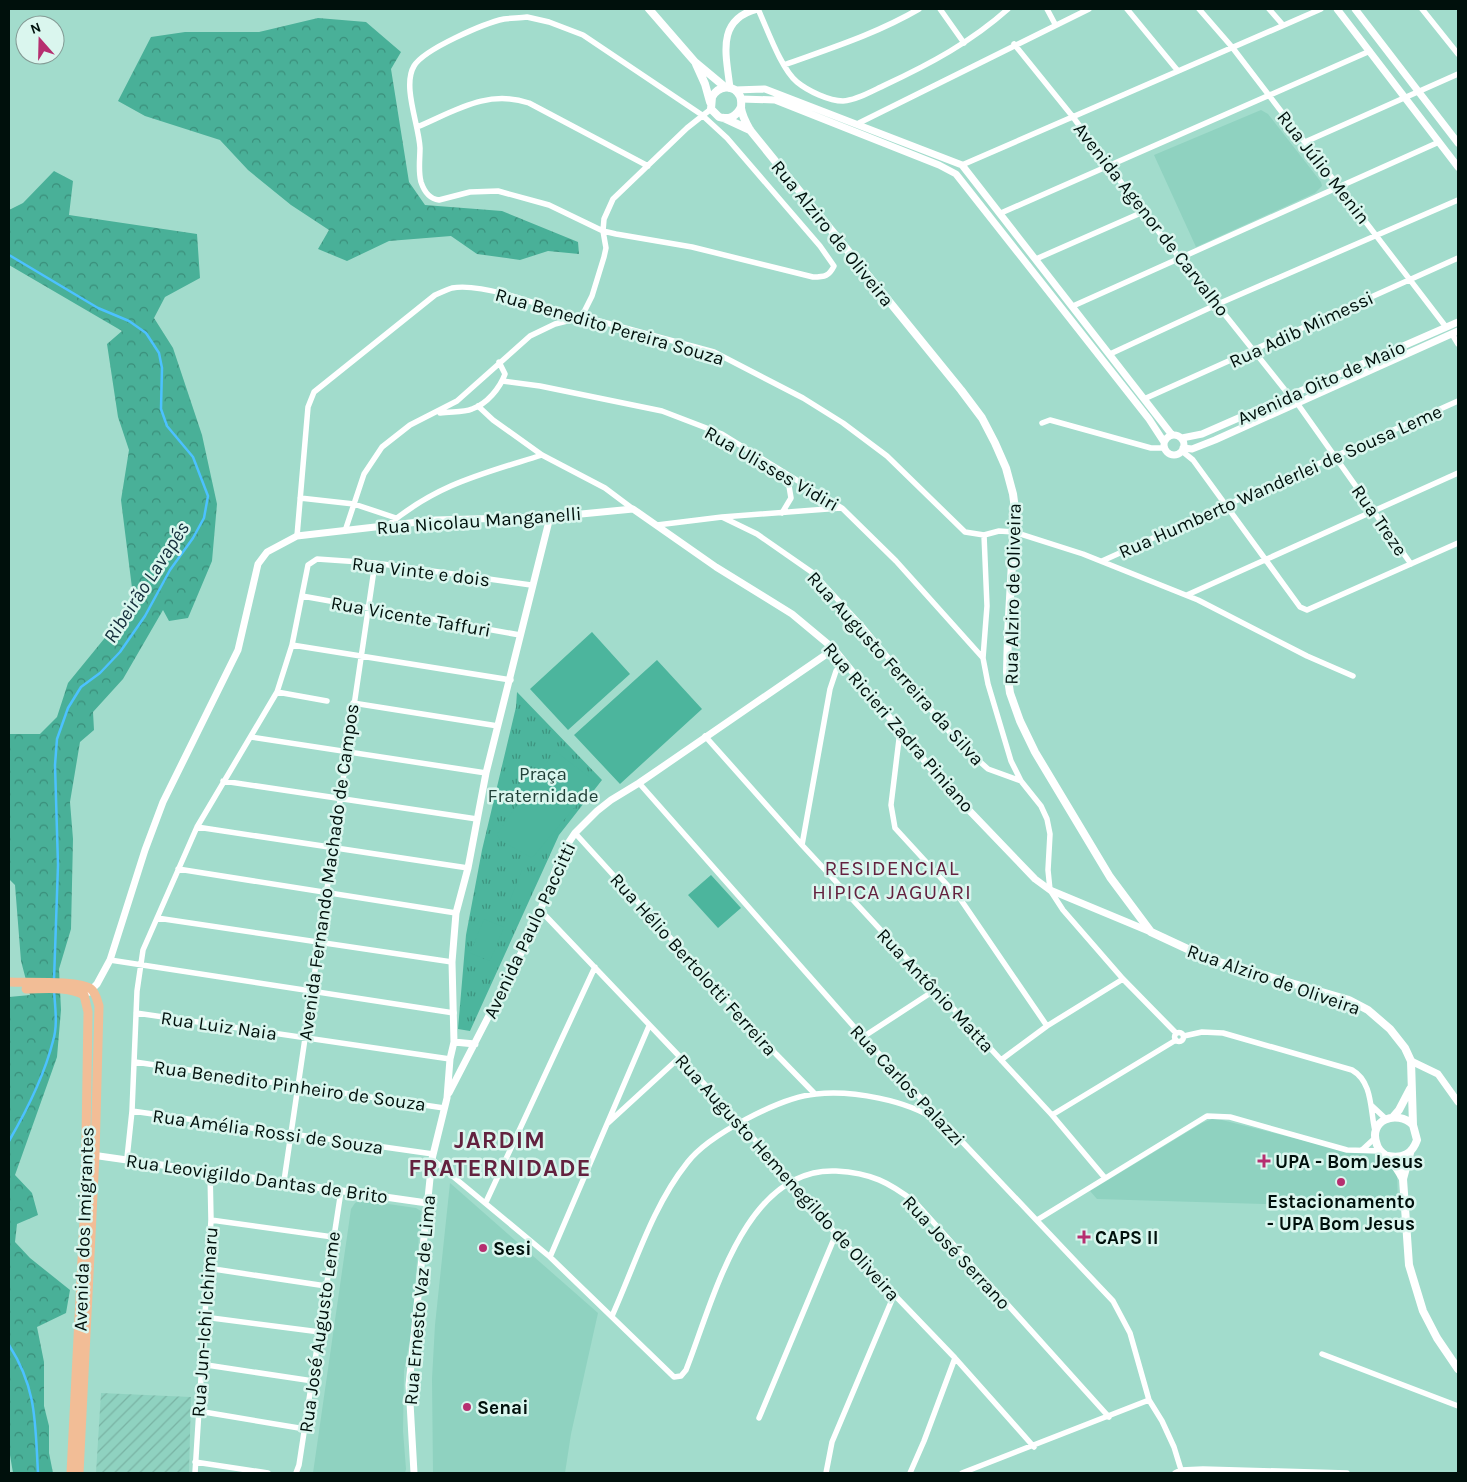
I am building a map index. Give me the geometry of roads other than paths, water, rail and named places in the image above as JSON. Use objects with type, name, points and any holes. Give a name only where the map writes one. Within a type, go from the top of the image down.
[{"type":"main road","name":"Rua Alziro de Oliveira","points":[[649,9],[695,62],[730,88],[741,103],[750,130],[982,418],[1006,468],[1015,509],[1007,672],[1010,693],[1020,721],[1035,752],[1106,869],[1152,932],[1208,959],[1349,1000],[1368,1010],[1390,1029],[1405,1048],[1411,1061]]},
{"type":"main road","name":"Rua Alziro de Oliveira","points":[[695,62],[705,84],[714,113],[750,130]]},
{"type":"main road","points":[[711,106],[715,92],[730,88]]},
{"type":"main road","points":[[724,118],[735,116],[741,103]]},
{"type":"main road","points":[[9,982],[65,987],[80,985],[88,992]]},
{"type":"main road","points":[[9,988],[45,986]]},
{"type":"main road","name":"Avenida dos Imigrantes","points":[[79,1473],[91,1154],[88,992]]},
{"type":"main road","points":[[1411,1061],[1413,1125],[1417,1140],[1410,1153],[1403,1179],[1409,1265],[1414,1288],[1437,1338],[1458,1369]]},
{"type":"main road","points":[[1403,1179],[1388,1156],[1381,1151],[1375,1135],[1379,1125],[1399,1110],[1411,1087]]},
{"type":"main road","points":[[1389,1118],[1400,1117],[1413,1125]]},
{"type":"main road","points":[[1388,1156],[1403,1157],[1410,1153]]},
{"type":"main road","name":"Avenida dos Imigrantes","points":[[71,1473],[91,1154]]},
{"type":"street","points":[[1008,9],[984,30],[920,69],[862,96],[846,100],[831,99],[795,81],[784,65],[757,9],[743,13],[737,18],[727,36],[726,47],[730,88],[765,90],[858,123],[962,165],[1172,435],[1182,438],[1182,450],[1193,460],[1266,557],[1300,606],[1309,610],[1458,543]]},
{"type":"street","points":[[784,65],[864,38],[890,26],[919,9]]},
{"type":"street","points":[[940,9],[964,43]]},
{"type":"street","points":[[1047,9],[1055,24]]},
{"type":"street","points":[[858,123],[1014,44],[1089,9]]},
{"type":"street","points":[[1126,9],[1178,71]]},
{"type":"street","name":"Rua Júlio Menin","points":[[1199,9],[1232,47],[1446,327]]},
{"type":"street","points":[[1269,9],[1283,25]]},
{"type":"street","points":[[952,171],[1321,9]]},
{"type":"street","points":[[1337,9],[1458,167]]},
{"type":"street","points":[[1355,9],[1458,143]]},
{"type":"street","points":[[1422,9],[1458,54]]},
{"type":"street","points":[[527,17],[549,22],[584,35],[702,116],[728,138],[820,246],[834,266],[829,274],[822,277],[813,277],[692,247],[603,230],[549,205],[498,191],[470,192],[439,200],[434,199],[427,194],[419,172],[420,148],[410,89],[414,66],[424,55],[480,27],[504,19],[527,17]]},
{"type":"street","name":"Avenida Agenor de Carvalho","points":[[1014,44],[1073,117],[1143,212],[1289,395]]},
{"type":"street","points":[[1001,213],[1370,51]]},
{"type":"street","points":[[1305,142],[1458,74]]},
{"type":"street","points":[[417,127],[474,103],[493,98],[512,98],[529,104],[648,166]]},
{"type":"street","points":[[741,103],[775,100],[952,171],[962,180],[1164,445]]},
{"type":"street","points":[[346,531],[364,474],[382,447],[410,425],[457,401],[530,336],[555,324],[579,318],[592,296],[604,257],[606,248],[603,230],[606,210],[613,199],[711,106]]},
{"type":"street","points":[[1073,306],[1439,142]]},
{"type":"street","points":[[1110,354],[1376,234],[1458,200]]},
{"type":"street","points":[[1036,259],[1143,212]]},
{"type":"street","name":"Rua Adib Mimessi","points":[[1144,399],[1255,351],[1458,258]]},
{"type":"street","name":"Rua Benedito Pereira Souza","points":[[300,498],[308,407],[314,392],[421,304],[444,291],[465,288],[527,301],[579,318],[588,318],[714,352],[803,398],[844,423],[887,456],[960,528],[972,534],[984,535],[1000,531],[1014,532],[1082,554],[1187,595],[1307,656],[1353,676]]},
{"type":"street","name":"Avenida Oito de Maio","points":[[1182,438],[1202,434],[1458,322]]},
{"type":"street","points":[[1455,333],[1458,344]]},
{"type":"street","name":"Avenida Oito de Maio","points":[[1164,445],[1172,455],[1182,450],[1199,447],[1455,333]]},
{"type":"street","points":[[435,413],[468,410],[478,406],[498,389],[502,381],[504,370],[499,362]]},
{"type":"street","name":"Rua Ulisses Vidiri","points":[[502,381],[540,386],[662,411],[722,434],[842,508],[896,561],[983,658]]},
{"type":"street","points":[[453,411],[457,401]]},
{"type":"street","name":"Rua Humberto Wanderlei de Sousa Leme","points":[[1102,562],[1458,401]]},
{"type":"street","name":"Rua Treze","points":[[1297,403],[1411,564]]},
{"type":"street","name":"Rua Ricieri Zadra Piniano","points":[[478,406],[493,420],[542,455],[605,488],[716,567],[792,614],[834,649],[941,781],[1035,879],[1050,890],[1152,932]]},
{"type":"street","points":[[1042,424],[1050,420],[1151,448],[1164,445],[1172,435]]},
{"type":"street","points":[[386,526],[427,496],[447,487],[542,455]]},
{"type":"street","points":[[782,513],[791,498],[788,480],[783,471]]},
{"type":"street","points":[[1187,595],[1266,557],[1458,472]]},
{"type":"street","points":[[297,536],[300,498],[354,504],[396,518]]},
{"type":"street","points":[[657,525],[722,517],[842,508]]},
{"type":"street","name":"Rua Nicolau Manganelli","points":[[110,960],[145,850],[163,802],[238,650],[258,564],[267,552],[297,536],[436,520],[550,517],[633,509]]},
{"type":"street","points":[[447,1098],[450,1059],[454,1042],[452,962],[456,912],[468,868],[486,773],[511,680],[520,635],[550,517]]},
{"type":"street","name":"Rua Augusto Ferreira da Silva","points":[[722,517],[757,534],[813,573],[862,626],[957,741],[988,769],[1021,782]]},
{"type":"street","points":[[984,535],[987,606],[983,658],[992,698],[1012,761],[1021,782],[1041,806],[1046,819],[1050,834],[1048,870],[1050,890],[1062,910],[1176,1036]]},
{"type":"street","name":"Rua Vinte e dois","points":[[302,596],[305,573],[311,561],[321,559],[375,563],[532,585]]},
{"type":"street","name":"Avenida Fernando Machado de Campos","points":[[284,1181],[296,1086],[312,991],[375,563]]},
{"type":"street","points":[[126,1158],[132,1111],[139,964],[197,827],[277,692],[292,645],[302,596]]},
{"type":"street","name":"Rua Vicente Taffuri","points":[[302,596],[520,635]]},
{"type":"street","points":[[292,645],[511,680]]},
{"type":"street","name":"Avenida Paulo Paccitti","points":[[447,1098],[532,932],[563,851],[575,833],[611,800],[639,783],[834,649]]},
{"type":"street","points":[[802,845],[830,689],[836,671],[844,661]]},
{"type":"street","points":[[277,692],[327,701]]},
{"type":"street","points":[[353,703],[498,726]]},
{"type":"street","points":[[900,731],[891,805],[895,828],[962,900],[1047,1026]]},
{"type":"street","name":"Rua Antônio Matta","points":[[705,736],[802,845],[1052,1115],[1105,1178]]},
{"type":"street","points":[[251,737],[486,773]]},
{"type":"street","points":[[223,781],[477,819]]},
{"type":"street","name":"Rua Carlos Palazzi","points":[[639,783],[863,1037],[946,1127],[1113,1301],[1123,1317],[1141,1368],[1149,1400],[1162,1421],[1174,1447],[1182,1472]]},
{"type":"street","points":[[197,827],[468,868]]},
{"type":"street","name":"Rua Hélio Bertolotti Ferreira","points":[[575,833],[776,1054],[815,1094]]},
{"type":"street","points":[[178,869],[456,912]]},
{"type":"street","name":"Rua Augusto Hemenegildo de Oliveira","points":[[540,910],[680,1057],[792,1181],[836,1234],[954,1358],[1034,1447]]},
{"type":"street","points":[[157,918],[452,962]]},
{"type":"street","points":[[88,992],[110,960],[454,1013]]},
{"type":"street","points":[[486,1202],[595,967]]},
{"type":"street","points":[[1001,1060],[1047,1026],[1123,979]]},
{"type":"street","points":[[863,1037],[935,990]]},
{"type":"street","name":"Rua Luiz Naia","points":[[136,1013],[450,1059]]},
{"type":"street","points":[[550,1258],[649,1026]]},
{"type":"street","points":[[1052,1115],[1182,1033],[1184,1036],[1202,1032],[1223,1033],[1352,1070],[1364,1080],[1375,1135],[1362,1150]]},
{"type":"street","points":[[454,1042],[475,1044]]},
{"type":"street","points":[[607,1125],[680,1057]]},
{"type":"street","points":[[1411,1061],[1438,1074],[1458,1102]]},
{"type":"street","name":"Rua Benedito Pinheiro de Souza","points":[[135,1062],[444,1108]]},
{"type":"street","points":[[433,1156],[550,1258],[612,1316],[672,1184],[688,1161],[708,1141],[739,1124],[794,1099],[815,1094],[865,1096],[894,1103],[931,1117],[946,1127]]},
{"type":"street","name":"Rua Ernesto Vaz de Lima","points":[[414,1473],[409,1385],[433,1156],[447,1098]]},
{"type":"street","points":[[1370,1103],[1378,1113],[1389,1118]]},
{"type":"street","name":"Rua Amélia Rossi de Souza","points":[[132,1111],[433,1156]]},
{"type":"street","points":[[1037,1220],[1202,1119],[1216,1115],[1264,1126],[1347,1150],[1381,1151]]},
{"type":"street","name":"Rua Leovigildo Dantas de Brito","points":[[91,1154],[427,1203]]},
{"type":"street","name":"Rua Jun-Ichi Ichimaru","points":[[195,1473],[210,1220],[210,1170]]},
{"type":"street","name":"Rua José Serrano","points":[[612,1316],[674,1377],[681,1376],[686,1370],[731,1254],[748,1224],[769,1196],[792,1181],[810,1173],[845,1172],[872,1176],[893,1186],[916,1204],[1109,1417]]},
{"type":"street","name":"Rua José Augusto Leme","points":[[296,1473],[313,1381],[341,1191]]},
{"type":"street","points":[[210,1220],[333,1237]]},
{"type":"street","points":[[759,1418],[836,1234]]},
{"type":"street","points":[[207,1268],[326,1286]]},
{"type":"street","points":[[826,1473],[832,1442],[894,1295]]},
{"type":"street","points":[[204,1317],[320,1332]]},
{"type":"street","points":[[1322,1354],[1458,1406]]},
{"type":"street","points":[[910,1473],[924,1441],[954,1358]]},
{"type":"street","points":[[200,1364],[313,1381]]},
{"type":"street","points":[[962,1473],[1034,1447],[1149,1400]]},
{"type":"street","points":[[198,1411],[305,1429]]},
{"type":"street","points":[[195,1462],[268,1473]]},
{"type":"street","points":[[1175,1473],[1203,1469],[1347,1473]]},
{"type":"waterway","name":"Ribeirão Lavapés","points":[[9,255],[98,308],[129,321],[146,333],[159,353],[162,368],[161,409],[167,426],[193,457],[208,496],[204,518],[193,538],[170,570],[145,616],[120,652],[100,673],[81,687],[68,708],[57,739],[55,765],[58,865],[54,980]]},
{"type":"waterway","name":"Ribeirão Lavapés","points":[[9,1141],[34,1093],[55,1035],[54,990]]},
{"type":"waterway","name":"Ribeirão Lavapés","points":[[9,1345],[25,1376],[30,1391],[35,1422],[38,1473]]},
{"type":"place","name":"UPA - Bom Jesus","points":[[1264,1161]]},
{"type":"place","name":"Estacionamento - UPA Bom Jesus","points":[[1341,1182]]},
{"type":"place","name":"CAPS II","points":[[1084,1237]]},
{"type":"place","name":"Sesi","points":[[483,1248]]},
{"type":"place","name":"Senai","points":[[467,1407]]},
{"type":"district","name":"RESIDENCIAL HIPICA JAGUARI","points":[[892,880]]},
{"type":"district","name":"JARDIM FRATERNIDADE","points":[[500,1154]]},
{"type":"park label","name":"Praça Fraternidade","points":[[543,784]]}]
